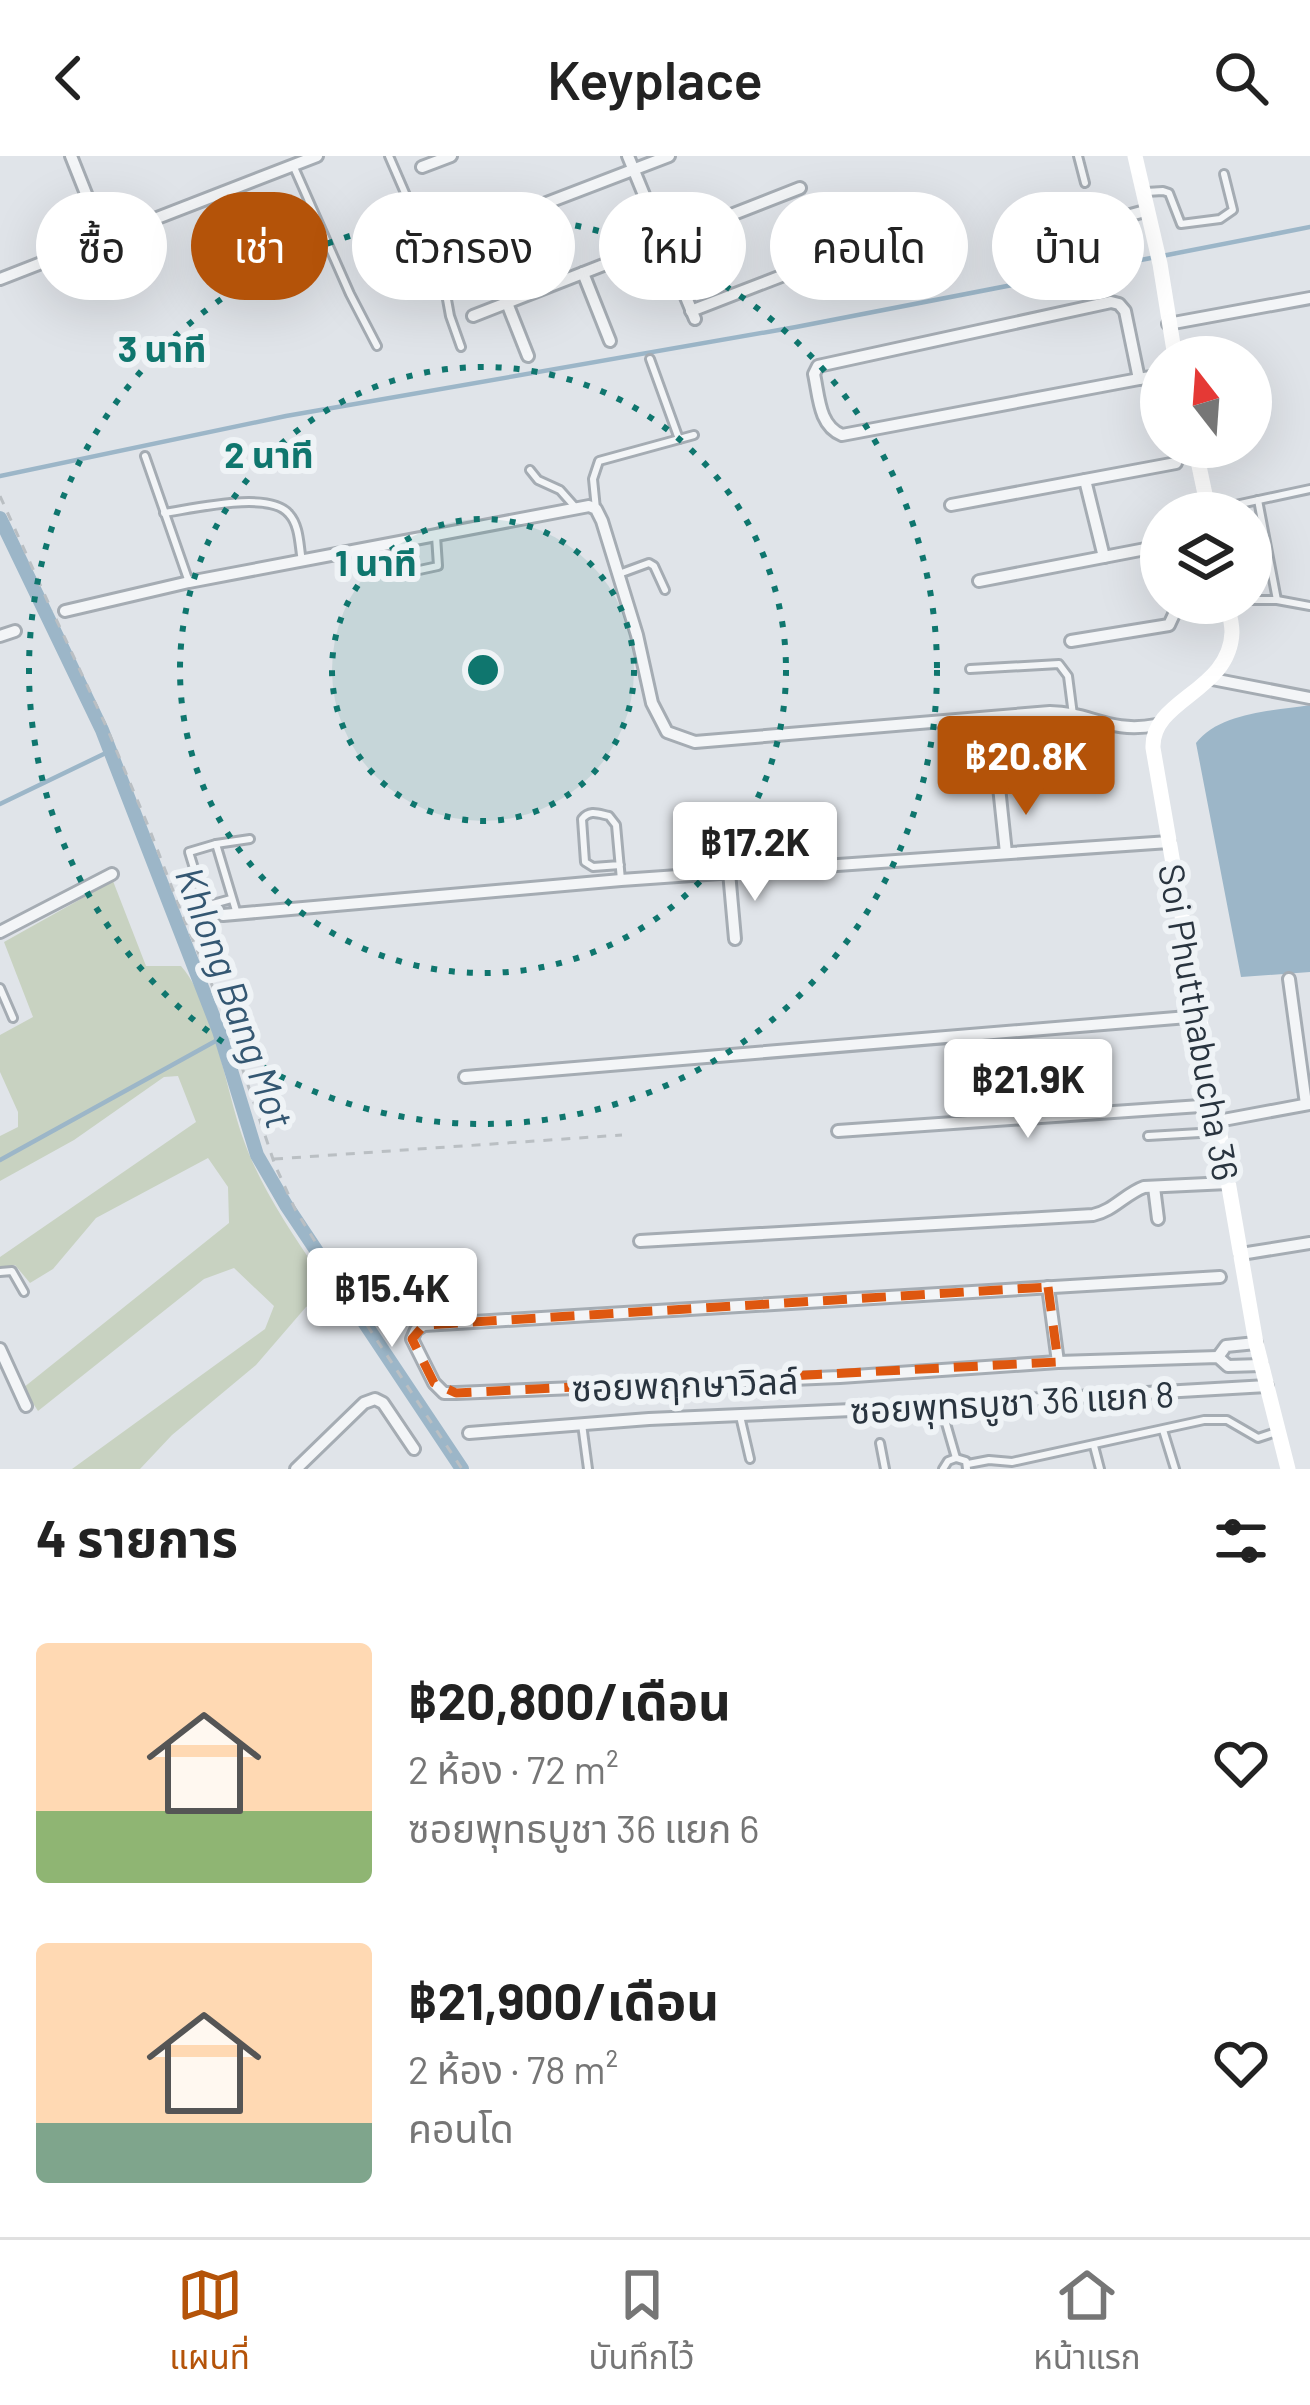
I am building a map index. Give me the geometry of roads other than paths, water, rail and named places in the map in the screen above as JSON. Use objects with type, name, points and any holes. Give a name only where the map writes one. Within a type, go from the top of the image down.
[{"type":"street","points":[[71,156],[85,192]]},
{"type":"street","points":[[422,167],[451,156]]},
{"type":"street","points":[[628,156],[642,192]]},
{"type":"street","points":[[575,192],[669,156]]},
{"type":"street","points":[[1135,156],[1142,192]]},
{"type":"street","points":[[167,214],[313,157]]},
{"type":"street","points":[[746,209],[800,188]]},
{"type":"street","points":[[1144,205],[1160,265],[1171,336]]},
{"type":"street","points":[[0,279],[36,265]]},
{"type":"street","points":[[473,316],[599,268]]},
{"type":"street","points":[[583,274],[610,341]]},
{"type":"street","points":[[1168,324],[1310,298]]},
{"type":"street","points":[[687,300],[693,315],[729,300]]},
{"type":"street","points":[[1111,302],[1125,311],[1138,379],[842,435],[825,424],[814,374],[818,366],[830,362],[1111,302]]},
{"type":"street","points":[[507,303],[528,356]]},
{"type":"street","points":[[951,505],[1149,468]]},
{"type":"street","points":[[1084,480],[1104,557]]},
{"type":"street","points":[[65,610],[589,506],[596,509],[619,574],[652,703],[667,732],[695,742],[1050,712],[1116,728],[1156,725],[1212,679],[1229,646],[1231,624]]},
{"type":"street","points":[[979,581],[1140,552]]},
{"type":"street","points":[[1070,641],[1169,624]]},
{"type":"street","points":[[0,636],[14,631]]},
{"type":"street","points":[[1212,679],[1310,698]]},
{"type":"street","name":"Soi Phutthabucha 36","points":[[1156,725],[1153,748],[1256,1342],[1288,1469]]},
{"type":"street","points":[[999,787],[1006,854]]},
{"type":"street","points":[[223,915],[621,880],[1169,842]]},
{"type":"street","points":[[729,872],[735,939]]},
{"type":"street","points":[[0,932],[112,874]]},
{"type":"street","points":[[838,1131],[1217,1119],[1308,1104],[1288,979]]},
{"type":"street","points":[[465,1077],[1200,1016]]},
{"type":"street","points":[[640,1241],[1093,1215],[1107,1211],[1132,1191],[1228,1184]]},
{"type":"street","points":[[1154,1187],[1158,1219]]},
{"type":"street","points":[[1241,1254],[1310,1243]]},
{"type":"street","name":"ซอยพฤกษาวิลล์","points":[[1220,1277],[424,1325],[412,1339],[444,1393],[840,1377],[1058,1362],[1217,1357],[1228,1366],[1261,1365]]},
{"type":"street","points":[[1048,1287],[1058,1362]]},
{"type":"street","name":"ซอยพฤกษาวิลล์","points":[[1217,1357],[1226,1346],[1256,1342]]},
{"type":"street","points":[[0,1349],[26,1406]]},
{"type":"street","name":"ซอยพุทธบูชา 36 แยก 8","points":[[469,1433],[1267,1386]]},
{"type":"street","points":[[296,1469],[364,1403],[374,1399],[382,1403],[414,1449]]},
{"type":"lane","points":[[389,156],[444,284],[461,347]]},
{"type":"lane","points":[[1078,156],[1085,183]]},
{"type":"lane","points":[[293,165],[377,346]]},
{"type":"lane","points":[[1142,192],[1169,194],[1181,224],[1220,220],[1233,210],[1224,174]]},
{"type":"lane","points":[[650,359],[679,440]]},
{"type":"lane","points":[[596,509],[593,479],[599,461],[694,435]]},
{"type":"lane","points":[[145,456],[189,582]]},
{"type":"lane","points":[[530,470],[538,480],[560,490],[576,508]]},
{"type":"lane","points":[[1272,497],[1310,488]]},
{"type":"lane","points":[[164,513],[240,502],[272,503],[283,507],[296,524],[302,561]]},
{"type":"lane","points":[[410,572],[438,566],[436,536]]},
{"type":"lane","points":[[619,574],[649,563],[665,590]]},
{"type":"lane","points":[[1272,574],[1277,601]]},
{"type":"lane","points":[[1272,601],[1310,606]]},
{"type":"lane","points":[[970,669],[1060,664],[1068,676],[1073,715]]},
{"type":"lane","points":[[620,865],[593,867],[585,862],[585,815],[592,812],[612,818],[616,825],[620,865],[621,880]]},
{"type":"lane","points":[[231,899],[204,902],[189,852],[250,839]]},
{"type":"lane","points":[[216,844],[237,914]]},
{"type":"lane","points":[[0,988],[13,1018]]},
{"type":"lane","points":[[1148,1136],[1217,1119]]},
{"type":"lane","points":[[0,1272],[16,1274],[24,1292]]},
{"type":"lane","points":[[941,1406],[956,1458],[967,1467],[1094,1446],[1204,1420],[1227,1420],[1258,1438],[1278,1432]]},
{"type":"lane","points":[[740,1415],[750,1459]]},
{"type":"lane","points":[[582,1424],[589,1469]]},
{"type":"lane","points":[[1162,1430],[1175,1469]]},
{"type":"lane","points":[[880,1443],[885,1469]]},
{"type":"lane","points":[[1094,1446],[1100,1469]]},
{"type":"lane","points":[[944,1469],[956,1458]]},
{"type":"water","points":[[1310,705],[1310,972],[1241,977],[1196,743],[1233,719]]},
{"type":"waterway","points":[[1162,256],[1310,227]]},
{"type":"waterway","points":[[0,476],[286,416],[796,327],[1151,258]]},
{"type":"waterway","name":"Khlong Bang Mot","points":[[0,518],[102,730],[219,1031],[257,1155],[462,1469]]},
{"type":"waterway","points":[[0,804],[110,751]]},
{"type":"waterway","points":[[0,1160],[221,1038]]}]
